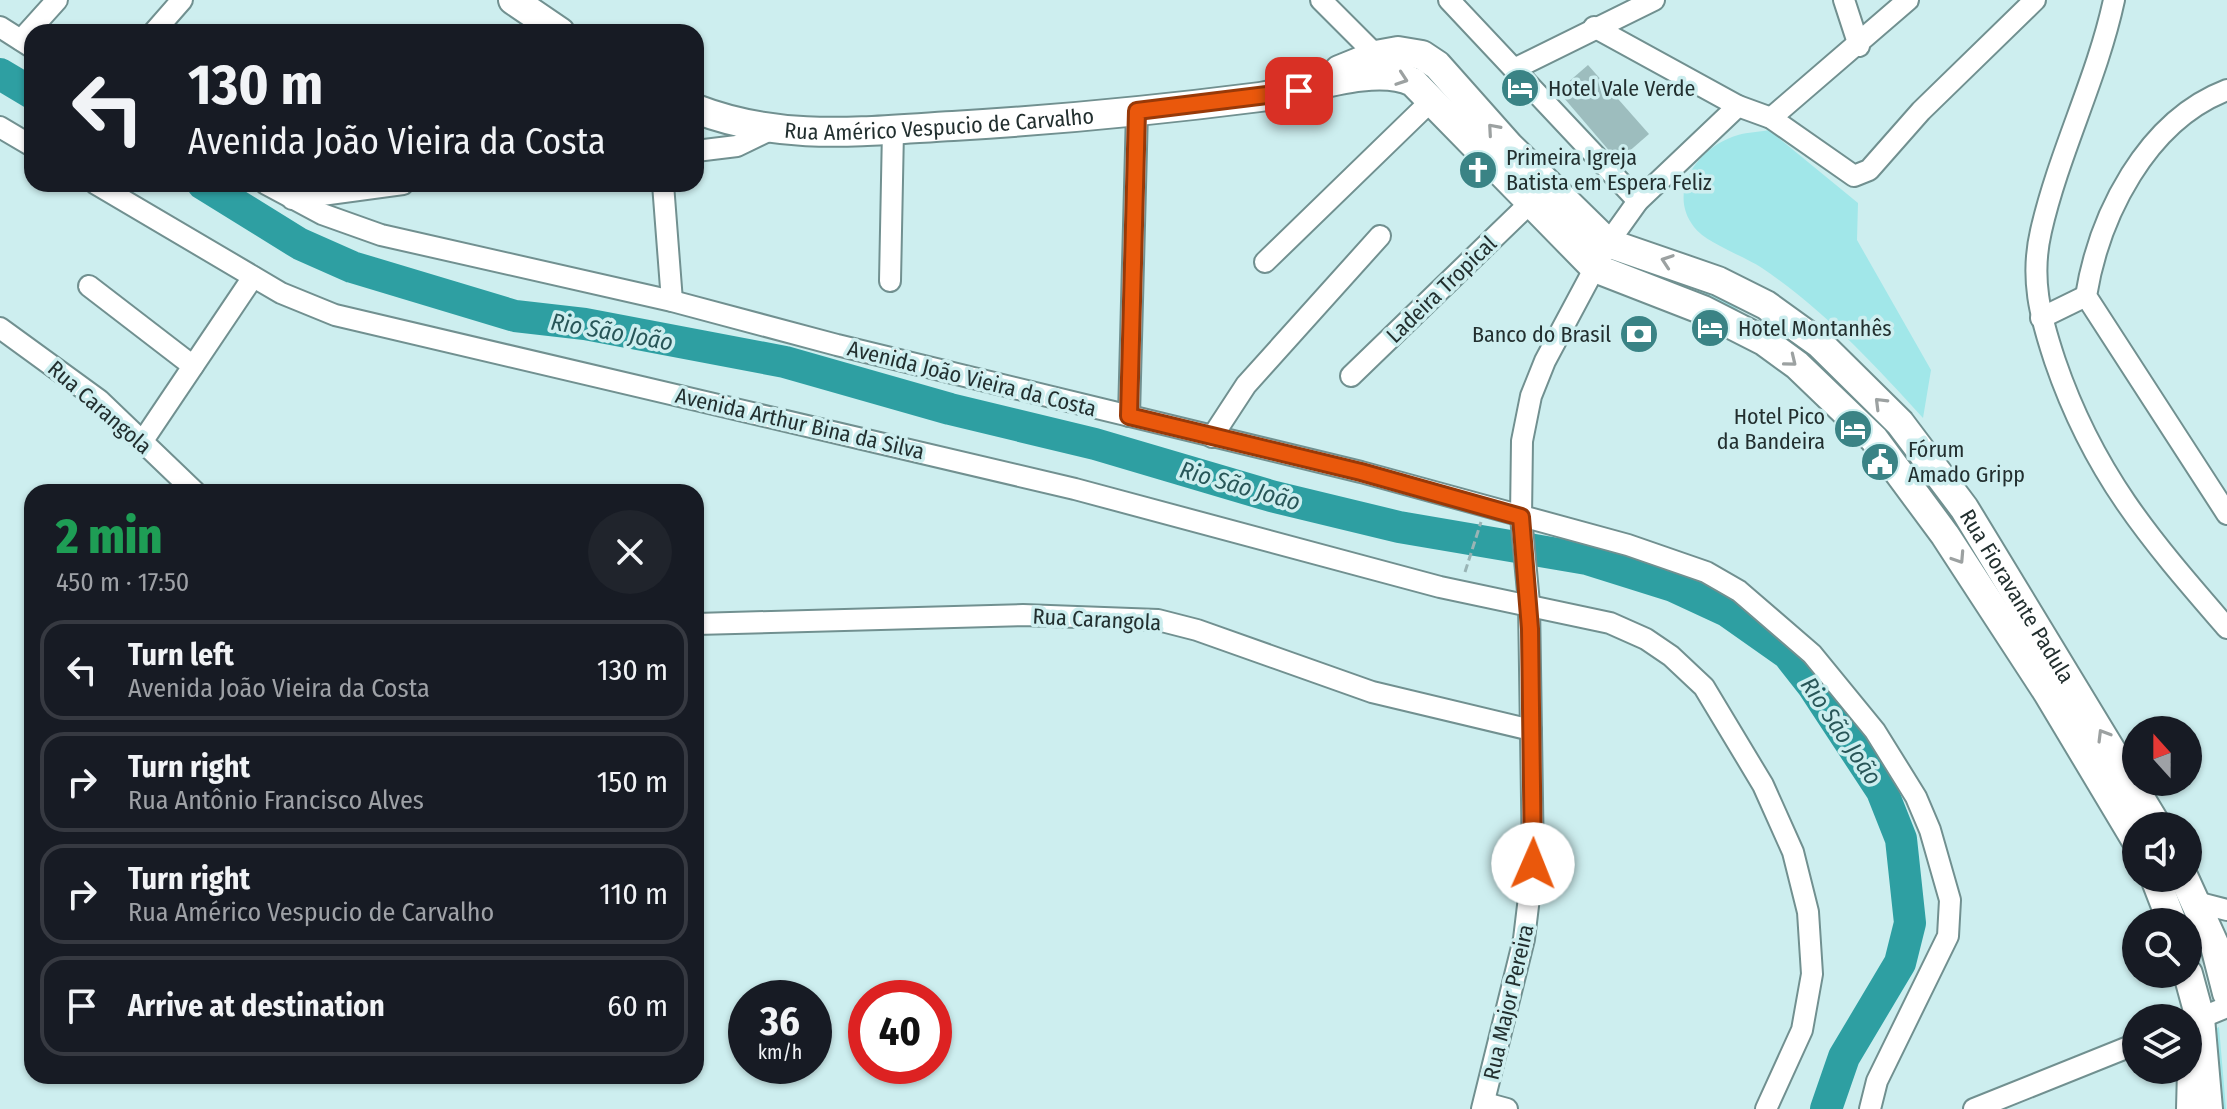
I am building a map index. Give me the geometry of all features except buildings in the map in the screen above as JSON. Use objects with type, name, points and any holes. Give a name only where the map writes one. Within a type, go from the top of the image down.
[{"type":"highway","points":[[513,0],[548,24]]},
{"type":"highway","points":[[1299,91],[1376,55],[1398,51],[1422,55],[1437,65],[1509,146],[1608,243]]},
{"type":"highway","points":[[1299,91],[1385,74],[1413,82],[1433,99],[1595,268]]},
{"type":"highway","name":"Rua Américo Vespucio de Carvalho","points":[[704,111],[768,131],[893,130],[1137,111],[1299,91]]},
{"type":"highway","name":"Rua Fioravante Padula","points":[[1608,243],[1679,265],[1766,305],[1820,344],[1900,423],[1964,508],[2149,812]]},
{"type":"highway","name":"Rua Fioravante Padula","points":[[1595,268],[1703,310],[1764,341],[1797,365],[1874,439],[1945,535],[2039,679],[2122,817]]},
{"type":"highway","points":[[2191,892],[2215,946],[2227,993]]},
{"type":"highway","points":[[2200,1084],[2208,1109]]},
{"type":"street","points":[[40,24],[57,0]]},
{"type":"street","points":[[161,24],[182,0]]},
{"type":"street","points":[[1321,0],[1376,55]]},
{"type":"street","points":[[1449,0],[1638,201]]},
{"type":"street","points":[[1514,69],[1654,0]]},
{"type":"street","points":[[1844,0],[1859,46]]},
{"type":"street","points":[[1771,118],[1859,46],[1908,0]]},
{"type":"street","points":[[1594,27],[1738,106],[1771,118],[1854,176],[1869,170],[1921,111],[2035,0]]},
{"type":"street","points":[[2114,0],[2040,233],[2034,284],[2041,318],[2067,397],[2092,452],[2141,528],[2227,628]]},
{"type":"street","points":[[0,27],[24,42]]},
{"type":"street","points":[[2227,90],[2175,121],[2131,175],[2108,217],[2091,265],[2086,296],[2227,514]]},
{"type":"street","points":[[1265,262],[1433,99]]},
{"type":"street","name":"Rua Major Pereira","points":[[1483,1106],[1524,939],[1533,864],[1529,603],[1522,522],[1522,441],[1531,396],[1545,361],[1608,243],[1638,201],[1738,106]]},
{"type":"street","points":[[1129,416],[1137,111]]},
{"type":"street","points":[[0,127],[24,141]]},
{"type":"street","points":[[890,281],[893,130]]},
{"type":"street","points":[[704,150],[737,146],[768,131]]},
{"type":"street","name":"Avenida Arthur Bina da Silva","points":[[110,192],[253,277],[335,315],[459,347],[887,442],[1075,489],[1364,568],[1610,623],[1646,639],[1671,656],[1704,687],[1763,785],[1793,852],[1808,912],[1812,974],[1802,1030],[1766,1109]]},
{"type":"street","name":"Avenida João Vieira da Costa","points":[[280,192],[381,235],[672,301],[1361,472],[1522,522],[1628,545],[1706,572],[1739,591],[1812,654],[1875,731],[1916,797],[1942,872],[1951,918],[1948,936],[1877,1081],[1870,1109]]},
{"type":"street","points":[[292,199],[344,192]]},
{"type":"street","points":[[664,192],[672,301]]},
{"type":"street","name":"Ladeira Tropical","points":[[1351,376],[1531,202]]},
{"type":"street","points":[[1212,437],[1246,385],[1380,236]]},
{"type":"street","points":[[142,442],[253,277]]},
{"type":"street","points":[[89,286],[193,366]]},
{"type":"street","points":[[2041,318],[2086,296]]},
{"type":"street","name":"Rua Carangola","points":[[0,328],[99,400],[187,484]]},
{"type":"street","name":"Rua Carangola","points":[[704,624],[1023,615],[1158,620],[1197,630],[1372,692],[1531,730]]},
{"type":"street","points":[[2194,892],[2227,910]]},
{"type":"street","points":[[2202,1017],[2227,1007]]},
{"type":"street","points":[[1974,1109],[2122,1050]]},
{"type":"street","points":[[2187,1109],[2190,1084]]},
{"type":"street","points":[[1483,1106],[1507,1109]]},
{"type":"path","points":[[1466,571],[1480,526]]},
{"type":"shaded area","points":[[1769,130],[1858,203],[1857,240],[1931,370],[1923,418],[1827,319],[1762,268],[1700,233],[1686,213],[1685,185],[1700,159],[1724,141],[1742,134]]},
{"type":"shaded area","points":[[1643,267],[1727,296],[1742,315],[1646,276]]},
{"type":"shaded area","points":[[2219,1027],[2226,1109],[2219,1109],[2213,1030]]},
{"type":"waterway","name":"Rio São João","points":[[0,74],[24,88]]},
{"type":"waterway","name":"Rio São João","points":[[216,192],[300,244],[352,267],[515,316],[585,324],[785,362],[950,409],[1095,444],[1271,496],[1399,527],[1587,559],[1673,586],[1727,611],[1788,654],[1813,686],[1882,791],[1901,839],[1910,923],[1900,963],[1844,1057],[1826,1109]]},
{"type":"place","name":"Hotel Vale Verde","points":[[1520,88]]},
{"type":"place","name":"Primeira Igreja Batista em Espera Feliz","points":[[1478,170]]},
{"type":"place","name":"Hotel Montanhês","points":[[1710,328]]},
{"type":"place","name":"Banco do Brasil","points":[[1639,334]]},
{"type":"place","name":"Hotel Pico da Bandeira","points":[[1853,429]]},
{"type":"place","name":"Fórum Amado Gripp","points":[[1880,462]]},
{"type":"route","points":[[1299,91],[1137,111],[1129,416],[1361,472],[1521,517],[1531,654],[1533,864]]}]
